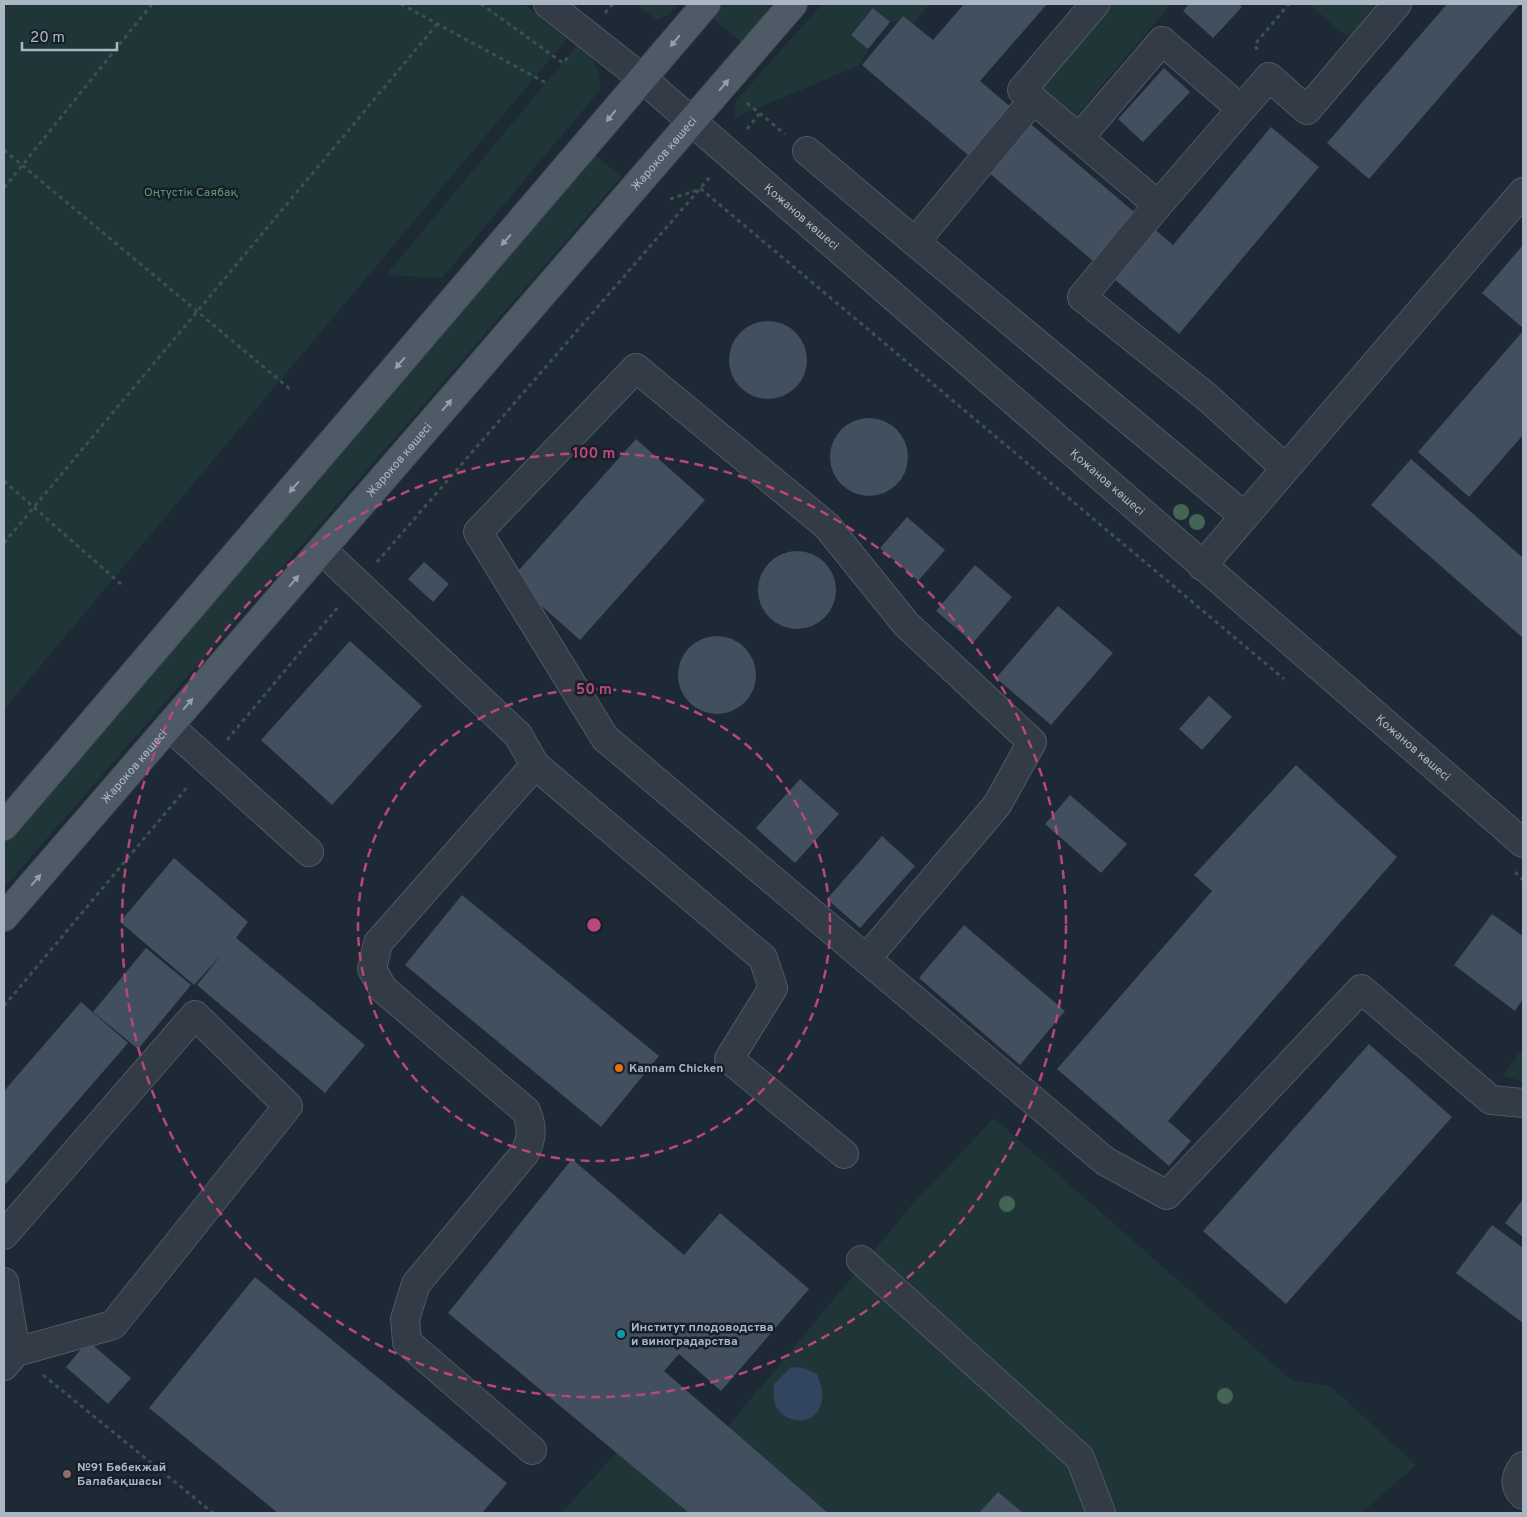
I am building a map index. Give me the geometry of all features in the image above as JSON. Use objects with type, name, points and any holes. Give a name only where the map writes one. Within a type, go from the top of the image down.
[{"type":"main road","points":[[4,826],[706,4]]},
{"type":"main road","name":"Жароков көшесі","points":[[4,916],[793,4]]},
{"type":"street","points":[[548,4],[643,79]]},
{"type":"street","points":[[1095,4],[1022,90],[1158,204]]},
{"type":"street","points":[[1285,468],[1208,398],[1082,297],[1158,204],[1269,78],[1307,110],[1397,4]]},
{"type":"street","points":[[1078,138],[1162,41],[1241,109]]},
{"type":"street","name":"Қожанов көшесі","points":[[643,79],[1523,843]]},
{"type":"street","points":[[915,242],[1033,100]]},
{"type":"street","points":[[807,151],[1244,516]]},
{"type":"street","points":[[1202,566],[1523,192]]},
{"type":"street","points":[[866,958],[997,805],[1032,742],[906,624],[827,526],[636,368],[478,532],[605,738],[1105,1161],[1167,1195],[1361,989],[1491,1100],[1523,1103]]},
{"type":"street","points":[[322,550],[518,735],[535,765],[763,958],[773,988],[729,1059],[844,1154]]},
{"type":"street","points":[[169,726],[309,852]]},
{"type":"street","points":[[532,1450],[407,1342],[405,1319],[416,1284],[525,1154],[531,1139],[532,1126],[526,1111],[382,989],[372,969],[378,943],[535,765]]},
{"type":"street","points":[[4,1235],[195,1015],[288,1106],[113,1325],[10,1359],[4,1282]]},
{"type":"street","points":[[861,1260],[1080,1458],[1101,1513]]},
{"type":"street","points":[[1523,1466],[1516,1476],[1516,1486],[1523,1496]]},
{"type":"path","points":[[4,188],[152,4]]},
{"type":"path","points":[[401,4],[546,83]]},
{"type":"path","points":[[481,4],[563,63]]},
{"type":"path","points":[[1269,78],[1255,44],[1289,4]]},
{"type":"path","points":[[4,543],[438,23]]},
{"type":"path","points":[[4,1006],[358,583],[701,189],[759,114],[740,97]]},
{"type":"path","points":[[4,150],[290,389]]},
{"type":"path","points":[[670,199],[701,189]]},
{"type":"path","points":[[701,189],[1287,681]]},
{"type":"path","points":[[4,481],[122,584]]},
{"type":"path","points":[[1508,867],[1523,880]]},
{"type":"path","points":[[10,1359],[214,1513]]},
{"type":"green space","name":"Оңтүстік Саябақ","points":[[4,4],[524,4],[567,39],[4,709]]},
{"type":"green space","points":[[635,4],[678,4],[669,14],[657,20]]},
{"type":"green space","points":[[706,4],[793,4],[752,52],[702,9]]},
{"type":"green space","points":[[822,4],[929,4],[913,24],[903,16],[899,21],[890,22],[873,8],[851,34],[868,49],[860,65],[734,118],[736,101]]},
{"type":"green space","points":[[1109,4],[1171,4],[1075,117],[1036,89]]},
{"type":"green space","points":[[1309,4],[1386,4],[1353,42]]},
{"type":"green space","points":[[580,42],[598,70],[600,90],[442,278],[386,275]]},
{"type":"green space","points":[[592,152],[621,177],[4,888],[4,840]]},
{"type":"green space","points":[[1523,1048],[1523,1082],[1503,1075]]},
{"type":"green space","points":[[994,1118],[1291,1380],[1330,1386],[1416,1465],[1361,1513],[561,1513],[621,1448],[676,1489],[911,1206]]},
{"type":"water","points":[[791,1367],[804,1368],[817,1374],[822,1392],[821,1406],[815,1415],[806,1420],[786,1417],[778,1410],[774,1399],[774,1384]]},
{"type":"building","points":[[964,4],[1047,4],[980,81],[1173,245],[1271,127],[1319,167],[1179,334],[862,65],[903,16],[933,40]]},
{"type":"building","points":[[1189,4],[1238,4],[1242,7],[1213,38],[1183,11]]},
{"type":"building","points":[[1447,4],[1520,4],[1369,179],[1327,143]]},
{"type":"building","points":[[873,8],[890,22],[868,49],[851,35]]},
{"type":"building","points":[[1164,68],[1190,92],[1143,142],[1118,119]]},
{"type":"building","points":[[1523,245],[1523,328],[1482,293]]},
{"type":"building","points":[[760,321],[776,321],[790,327],[801,338],[807,352],[807,368],[801,382],[790,393],[776,399],[760,399],[746,393],[735,382],[729,368],[729,352],[735,338],[746,327]]},
{"type":"building","points":[[1523,331],[1523,435],[1469,497],[1418,452]]},
{"type":"building","points":[[861,418],[877,418],[891,424],[902,435],[908,449],[908,465],[902,479],[891,490],[877,496],[861,496],[847,490],[836,479],[830,465],[830,449],[836,435],[847,424]]},
{"type":"building","points":[[636,439],[705,500],[580,640],[511,579]]},
{"type":"building","points":[[1411,459],[1523,558],[1523,638],[1371,505]]},
{"type":"building","points":[[907,517],[945,550],[918,581],[880,548]]},
{"type":"building","points":[[789,551],[805,551],[819,557],[830,568],[836,582],[836,598],[830,612],[819,623],[805,629],[789,629],[775,623],[764,612],[758,598],[758,582],[764,568],[775,557]]},
{"type":"building","points":[[424,562],[449,584],[433,602],[408,579]]},
{"type":"building","points":[[975,565],[1012,597],[973,643],[936,611]]},
{"type":"building","points":[[1058,606],[1113,653],[1051,725],[996,678]]},
{"type":"building","points":[[709,636],[725,636],[739,642],[750,653],[756,667],[756,683],[750,697],[739,708],[725,714],[709,714],[695,708],[684,697],[678,683],[678,667],[684,653],[695,642]]},
{"type":"building","points":[[350,641],[422,706],[332,805],[261,740]]},
{"type":"building","points":[[1209,696],[1232,717],[1202,750],[1179,729]]},
{"type":"building","points":[[1296,765],[1397,857],[1168,1121],[1191,1141],[1169,1166],[1057,1069],[1212,891],[1194,875]]},
{"type":"building","points":[[800,779],[839,814],[795,863],[756,828]]},
{"type":"building","points":[[1070,795],[1127,844],[1101,873],[1045,824]]},
{"type":"building","points":[[882,836],[915,866],[860,928],[827,899]]},
{"type":"building","points":[[174,858],[248,922],[236,938],[365,1045],[325,1093],[197,985],[222,954],[194,985],[120,922]]},
{"type":"building","points":[[462,895],[659,1056],[601,1127],[405,965]]},
{"type":"building","points":[[1492,914],[1523,936],[1523,999],[1515,1011],[1454,965]]},
{"type":"building","points":[[964,925],[1065,1011],[1020,1065],[919,978]]},
{"type":"building","points":[[146,948],[191,985],[138,1049],[93,1012]]},
{"type":"building","points":[[81,1002],[128,1043],[4,1186],[4,1091]]},
{"type":"building","points":[[1369,1044],[1452,1117],[1286,1304],[1203,1231]]},
{"type":"building","name":"Институт плодоводства и виноградарства","points":[[572,1159],[684,1255],[720,1213],[809,1289],[721,1391],[679,1354],[664,1371],[828,1513],[689,1513],[448,1313]]},
{"type":"building","points":[[1523,1199],[1523,1237],[1505,1223]]},
{"type":"building","points":[[1492,1225],[1523,1248],[1523,1323],[1456,1273]]},
{"type":"building","points":[[255,1277],[507,1483],[482,1513],[278,1513],[149,1408]]},
{"type":"building","points":[[88,1341],[131,1378],[108,1404],[66,1367]]},
{"type":"building","points":[[998,1492],[1023,1513],[979,1513]]},
{"type":"place","name":"Kannam Chicken","points":[[619,1068]]},
{"type":"place","name":"Институт плодоводства и виноградарства","points":[[621,1334]]},
{"type":"place","name":"№91 Бөбекжай Балабақшасы","points":[[67,1474]]}]
